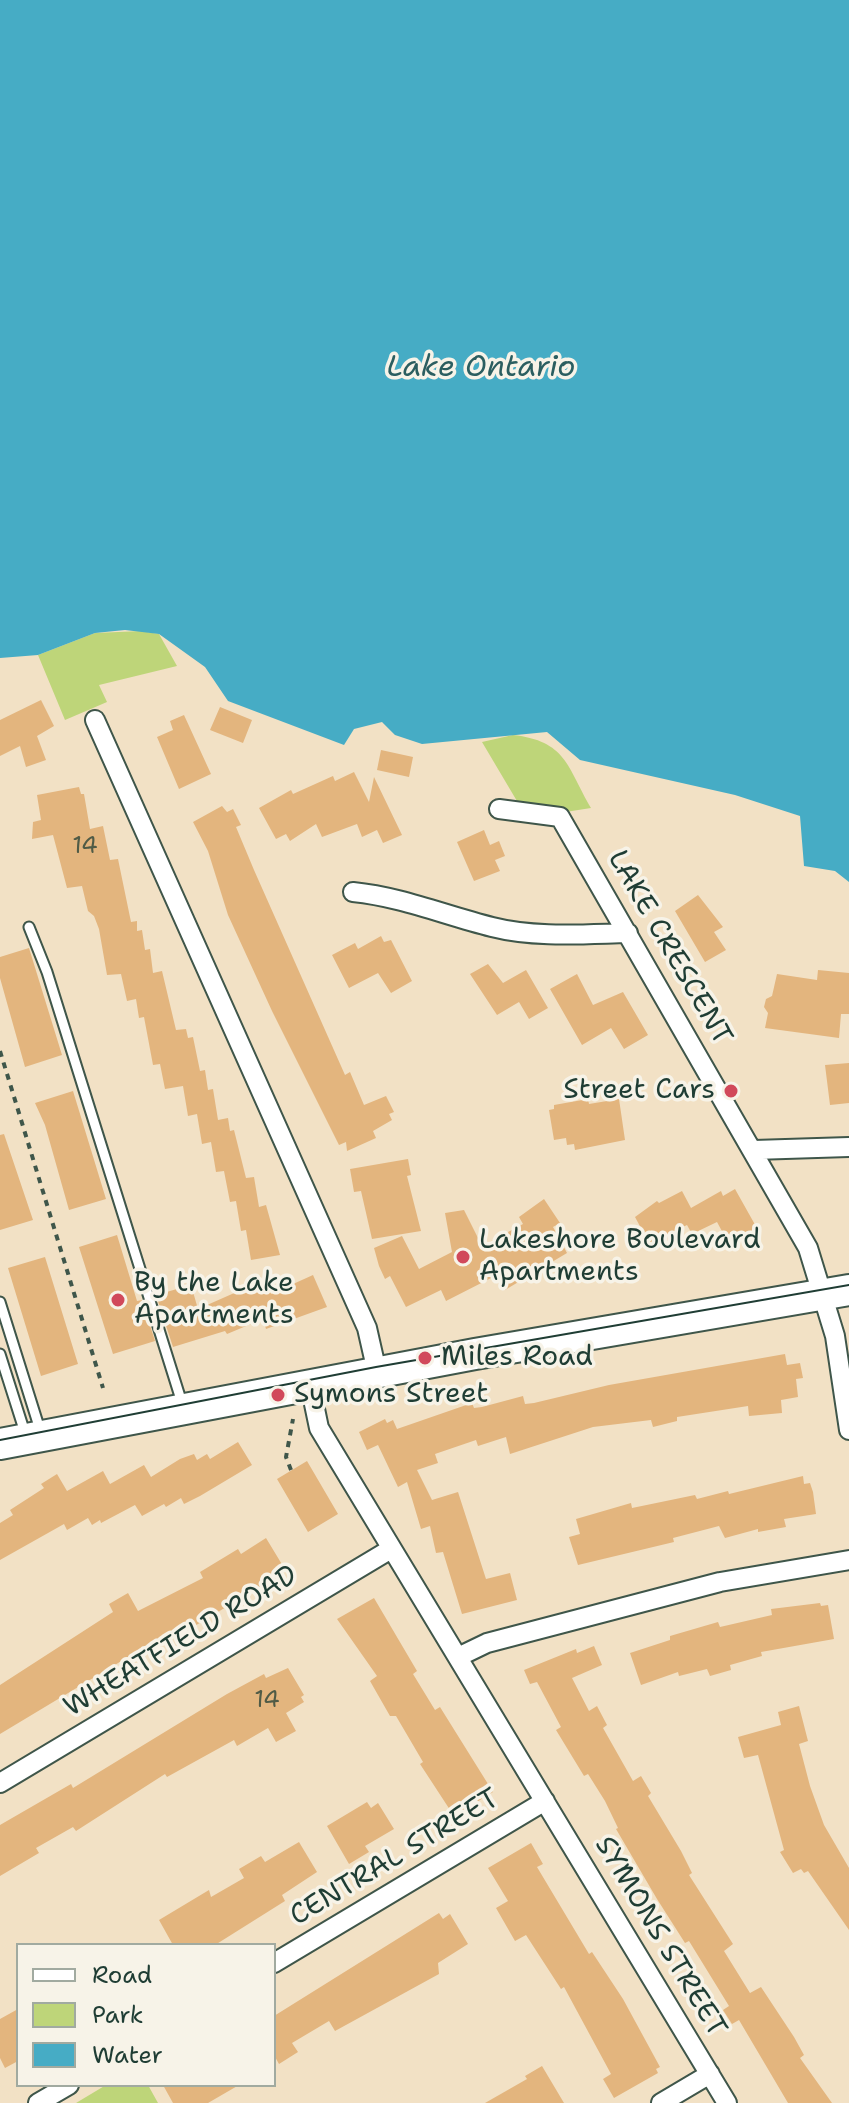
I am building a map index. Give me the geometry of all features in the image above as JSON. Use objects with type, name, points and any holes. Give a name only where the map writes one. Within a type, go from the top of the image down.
[{"type":"main road","points":[[23,1440],[377,1372],[836,1292]]},
{"type":"street","points":[[95,720],[367,1328],[377,1372]]},
{"type":"street","name":"LAKE CRESCENT","points":[[499,809],[560,817],[836,1292],[835,1336],[849,1430]]},
{"type":"street","points":[[353,892],[393,896],[494,928],[560,935],[628,933]]},
{"type":"street","points":[[754,1150],[849,1147]]},
{"type":"street","name":"SYMONS STREET","points":[[310,1385],[319,1428],[727,2103]]},
{"type":"street","name":"WHEATFIELD ROAD","points":[[0,1783],[391,1549]]},
{"type":"street","points":[[458,1657],[487,1643],[720,1582],[849,1560]]},
{"type":"street","name":"CENTRAL STREET","points":[[276,1962],[545,1801]]},
{"type":"street","points":[[661,2103],[710,2074]]},
{"type":"street","points":[[38,2103],[66,2087]]},
{"type":"lane","points":[[29,927],[52,986],[184,1409]]},
{"type":"lane","points":[[0,1302],[23,1440]]},
{"type":"lane","points":[[0,1354],[23,1440]]},
{"type":"path","points":[[0,1051],[103,1388]]},
{"type":"path","points":[[291,1470],[286,1457],[293,1419]]},
{"type":"green space","points":[[141,631],[159,634],[177,666],[99,685],[107,702],[65,720],[38,655],[95,633]]},
{"type":"green space","points":[[513,735],[531,738],[555,750],[570,768],[591,808],[527,818],[482,742]]},
{"type":"green space","points":[[103,2087],[149,2087],[158,2103],[76,2103]]},
{"type":"water","name":"Lake Ontario","points":[[0,0],[849,0],[849,882],[835,871],[804,866],[800,816],[735,795],[580,760],[547,732],[422,744],[395,735],[382,722],[354,729],[344,745],[228,701],[205,667],[159,634],[125,630],[95,633],[38,655],[0,658]]},
{"type":"building","points":[[41,700],[54,726],[37,736],[46,760],[26,767],[20,746],[0,756],[0,720]]},
{"type":"building","points":[[220,707],[252,720],[243,743],[210,730]]},
{"type":"building","points":[[184,715],[211,774],[179,789],[157,737],[173,730],[170,721]]},
{"type":"building","points":[[381,750],[413,757],[409,777],[377,770]]},
{"type":"building","points":[[354,772],[369,802],[374,777],[402,835],[383,843],[377,830],[362,837],[357,824],[322,837],[316,824],[290,841],[286,834],[276,839],[259,808],[291,790],[293,794],[333,776],[335,781]]},
{"type":"building","points":[[79,787],[81,794],[84,794],[90,829],[103,826],[110,860],[118,859],[131,922],[137,921],[137,931],[142,930],[145,950],[150,949],[153,973],[162,971],[176,1030],[186,1029],[188,1038],[193,1037],[200,1071],[205,1070],[208,1090],[213,1089],[218,1120],[228,1118],[230,1131],[234,1130],[246,1178],[254,1177],[259,1207],[266,1205],[280,1255],[251,1260],[246,1230],[241,1231],[236,1201],[230,1202],[224,1171],[216,1172],[211,1142],[202,1144],[197,1114],[188,1116],[183,1086],[165,1089],[160,1064],[153,1065],[144,1017],[139,1018],[136,999],[127,1001],[121,974],[107,975],[99,929],[94,916],[88,911],[82,886],[67,888],[53,835],[32,839],[33,822],[41,820],[37,795]]},
{"type":"building","points":[[222,806],[227,812],[233,809],[241,825],[236,827],[345,1075],[350,1072],[364,1105],[386,1096],[394,1112],[389,1114],[392,1120],[373,1131],[376,1138],[347,1151],[346,1142],[339,1145],[272,1011],[228,915],[208,851],[193,822]]},
{"type":"building","points":[[484,830],[490,845],[499,841],[505,856],[495,860],[500,871],[474,881],[457,842]]},
{"type":"building","points":[[698,895],[723,927],[714,932],[726,950],[705,962],[675,911]]},
{"type":"building","points":[[381,936],[384,942],[391,940],[412,981],[391,993],[378,973],[349,988],[332,955],[355,943],[358,949]]},
{"type":"building","points":[[29,948],[62,1055],[25,1067],[0,978],[0,957]]},
{"type":"building","points":[[488,964],[503,983],[526,970],[548,1008],[529,1019],[519,1002],[497,1015],[470,974]]},
{"type":"building","points":[[818,970],[849,973],[849,1014],[841,1014],[839,1038],[765,1028],[768,1013],[764,1007],[766,999],[772,996],[777,974],[817,980]]},
{"type":"building","points":[[577,974],[593,1005],[623,992],[648,1035],[624,1049],[611,1028],[582,1045],[550,989]]},
{"type":"building","points":[[849,1063],[849,1103],[830,1105],[825,1065]]},
{"type":"building","points":[[73,1091],[106,1199],[69,1210],[45,1125],[35,1103]]},
{"type":"building","points":[[588,1099],[589,1104],[619,1099],[625,1140],[575,1150],[574,1144],[567,1145],[566,1138],[554,1140],[549,1110],[554,1109],[554,1105]]},
{"type":"building","points":[[4,1134],[33,1220],[0,1230],[0,1135]]},
{"type":"building","points":[[408,1159],[411,1175],[407,1176],[421,1231],[372,1239],[361,1191],[354,1192],[350,1169]]},
{"type":"building","points":[[735,1189],[758,1230],[730,1246],[717,1222],[692,1234],[687,1225],[649,1243],[635,1217],[657,1201],[659,1203],[682,1191],[691,1208],[721,1191],[723,1196]]},
{"type":"building","points":[[544,1199],[560,1223],[553,1227],[567,1253],[505,1290],[497,1275],[446,1301],[441,1290],[406,1307],[390,1276],[385,1279],[379,1266],[374,1248],[402,1236],[419,1269],[452,1252],[445,1213],[464,1210],[482,1246],[523,1224],[519,1217]]},
{"type":"building","name":"By the Lake Apartments","points":[[117,1235],[137,1301],[142,1300],[155,1341],[113,1354],[79,1247]]},
{"type":"building","points":[[45,1257],[78,1364],[41,1376],[8,1268]]},
{"type":"building","points":[[313,1275],[327,1307],[266,1329],[263,1319],[227,1334],[225,1331],[173,1347],[156,1295],[191,1285],[198,1309],[266,1279],[271,1294]]},
{"type":"building","points":[[785,1354],[787,1365],[800,1363],[803,1378],[796,1379],[798,1397],[781,1400],[782,1413],[749,1416],[748,1406],[677,1417],[677,1421],[653,1427],[651,1420],[593,1427],[510,1454],[506,1437],[478,1446],[476,1440],[435,1454],[438,1463],[417,1470],[432,1500],[458,1492],[486,1579],[510,1573],[517,1600],[462,1614],[443,1552],[436,1553],[430,1526],[421,1529],[407,1482],[398,1487],[378,1445],[367,1450],[359,1432],[385,1419],[387,1423],[393,1420],[397,1429],[472,1403],[474,1408],[482,1407],[523,1396],[525,1404],[534,1403],[609,1385]]},
{"type":"building","points":[[238,1442],[252,1465],[184,1504],[181,1498],[142,1516],[135,1505],[101,1523],[100,1520],[92,1525],[88,1518],[67,1530],[64,1524],[0,1560],[0,1523],[13,1515],[10,1510],[44,1488],[41,1484],[57,1474],[67,1491],[103,1471],[110,1484],[144,1465],[151,1477],[180,1459],[194,1454],[197,1460],[207,1454],[210,1459]]},
{"type":"building","points":[[307,1461],[338,1514],[308,1532],[277,1479]]},
{"type":"building","points":[[803,1476],[804,1484],[810,1483],[816,1514],[784,1519],[786,1527],[758,1532],[758,1529],[725,1538],[719,1526],[673,1538],[674,1542],[578,1565],[569,1537],[580,1534],[576,1519],[631,1503],[632,1508],[695,1495],[697,1499],[728,1491],[729,1494]]},
{"type":"building","points":[[266,1538],[286,1571],[188,1630],[186,1627],[160,1642],[158,1639],[0,1734],[0,1685],[113,1612],[109,1604],[128,1593],[138,1611],[203,1578],[200,1572],[238,1549],[241,1554]]},
{"type":"building","points":[[374,1598],[417,1671],[413,1674],[435,1710],[440,1707],[493,1792],[454,1816],[420,1764],[423,1762],[396,1716],[390,1716],[370,1681],[377,1676],[337,1619]]},
{"type":"building","points":[[820,1603],[821,1606],[828,1605],[834,1639],[761,1652],[762,1656],[730,1665],[731,1670],[710,1676],[707,1669],[679,1676],[678,1672],[641,1685],[630,1653],[670,1640],[670,1636],[718,1622],[720,1627],[772,1615],[771,1609]]},
{"type":"building","points":[[594,1646],[602,1665],[572,1678],[589,1711],[597,1706],[607,1725],[603,1728],[633,1781],[641,1776],[651,1793],[648,1796],[681,1851],[692,1873],[689,1875],[733,1944],[724,1951],[750,1993],[761,1987],[804,2055],[800,2058],[832,2103],[788,2103],[739,2020],[732,2024],[723,2010],[729,2006],[689,1941],[685,1943],[657,1899],[616,1829],[605,1801],[588,1774],[584,1776],[556,1730],[561,1727],[537,1682],[530,1684],[524,1670],[576,1649],[577,1653]]},
{"type":"building","points":[[288,1668],[304,1695],[301,1697],[304,1702],[286,1713],[296,1731],[276,1742],[268,1728],[237,1746],[234,1740],[167,1777],[165,1774],[76,1831],[73,1827],[36,1848],[39,1853],[0,1876],[0,1825],[71,1784],[73,1788],[227,1694],[264,1674],[266,1678]]},
{"type":"building","points":[[799,1706],[808,1741],[799,1744],[810,1786],[824,1825],[849,1868],[849,1930],[808,1871],[804,1873],[801,1869],[793,1873],[780,1852],[784,1850],[758,1755],[744,1758],[738,1737],[781,1725],[778,1712]]},
{"type":"building","points":[[367,1802],[371,1808],[378,1803],[394,1829],[365,1846],[369,1852],[349,1864],[327,1826]]},
{"type":"building","points":[[299,1842],[317,1872],[282,1895],[285,1901],[218,1943],[172,1943],[159,1920],[209,1890],[211,1897],[244,1878],[239,1869],[261,1856],[265,1862]]},
{"type":"building","points":[[531,1843],[543,1864],[537,1867],[589,1954],[592,1952],[623,1999],[660,2067],[656,2069],[658,2073],[614,2098],[603,2079],[611,2074],[564,1987],[561,1989],[526,1935],[515,1941],[496,1908],[508,1901],[488,1868]]},
{"type":"building","points":[[439,1913],[443,1919],[450,1914],[468,1944],[438,1963],[439,1974],[335,2031],[329,2021],[292,2043],[298,2052],[279,2064],[276,2059],[276,2015]]},
{"type":"building","points":[[16,2010],[16,2062],[5,2068],[0,2058],[0,2019]]},
{"type":"building","points":[[542,2066],[564,2103],[485,2103],[527,2079],[525,2076]]},
{"type":"building","points":[[164,2087],[236,2087],[208,2103],[173,2103]]},
{"type":"tram line","points":[[0,1440],[376,1367],[849,1285]]},
{"type":"place","name":"Street Cars","points":[[731,1091]]},
{"type":"place","name":"Lakeshore Boulevard Apartments","points":[[463,1257]]},
{"type":"place","name":"By the Lake Apartments","points":[[118,1300]]},
{"type":"place","name":"Miles Road","points":[[425,1358]]},
{"type":"place","name":"Symons Street","points":[[278,1395]]}]
